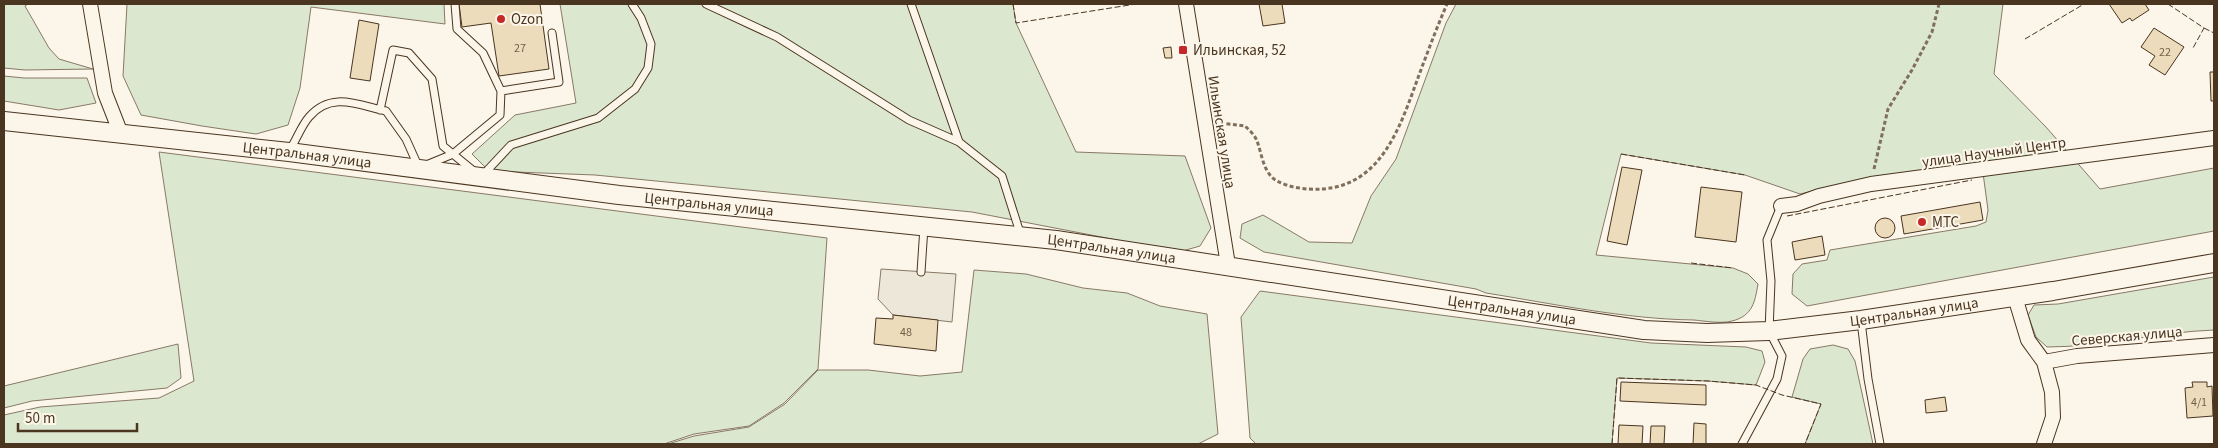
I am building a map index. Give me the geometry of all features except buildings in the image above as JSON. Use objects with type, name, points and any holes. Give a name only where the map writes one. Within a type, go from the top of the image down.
[{"type":"street","points":[[90,4],[105,93],[120,134]]},
{"type":"street","name":"Ильинская улица","points":[[1186,4],[1228,265]]},
{"type":"street","name":"Центральная улица","points":[[4,121],[289,152],[619,194],[1022,236],[1228,265],[1644,330],[1707,334],[1769,331],[1861,320],[2214,263]]},
{"type":"street","name":"улица Научный Центр","points":[[1780,206],[1797,204],[1819,196],[1871,184],[2214,138]]},
{"type":"street","points":[[2015,296],[2028,340],[2044,362],[2052,392],[2053,417],[2044,444]]},
{"type":"street","name":"Северская улица","points":[[2044,362],[2077,356],[2214,344]]},
{"type":"lane","points":[[289,152],[309,117],[326,102],[350,102],[386,111],[406,139],[419,168],[454,154],[500,115],[501,91],[483,54],[457,29],[455,4]]},
{"type":"lane","points":[[380,110],[393,50],[409,54],[432,79],[443,146],[481,177],[511,145],[598,118],[635,89],[648,68],[651,44],[641,18],[632,4]]},
{"type":"lane","points":[[706,4],[778,37],[908,120],[959,142],[1002,176],[1022,236]]},
{"type":"lane","points":[[911,4],[959,142]]},
{"type":"lane","points":[[501,91],[559,82],[552,33]]},
{"type":"lane","points":[[1742,444],[1776,379],[1782,356],[1769,331],[1771,281],[1767,240],[1780,206]]},
{"type":"lane","points":[[921,272],[924,226]]},
{"type":"lane","points":[[1861,320],[1868,380],[1880,444]]},
{"type":"path","points":[[1204,122],[1245,126],[1256,138],[1265,168],[1276,180],[1290,186],[1314,189],[1339,188],[1352,182],[1383,156],[1400,126],[1447,4]]},
{"type":"path","points":[[1871,184],[1888,109],[1932,32],[1939,4]]},
{"type":"green space","points":[[4,4],[28,4],[25,6],[49,48],[59,59],[93,69],[25,70],[4,68]]},
{"type":"green space","points":[[127,4],[444,4],[445,24],[311,7],[300,88],[288,125],[256,134],[141,115],[123,76]]},
{"type":"green space","points":[[560,4],[1013,4],[1016,23],[1076,152],[1185,156],[1211,228],[1200,246],[1179,252],[972,212],[595,175],[489,171],[472,154],[515,115],[576,103]]},
{"type":"green space","points":[[1456,4],[2003,4],[1994,74],[2046,127],[2100,189],[2214,168],[2214,231],[1807,306],[1792,294],[1793,274],[1802,264],[1827,260],[1830,250],[1976,226],[1986,222],[1988,210],[1983,173],[1867,178],[1800,194],[1745,175],[1621,154],[1596,255],[1733,268],[1748,274],[1758,284],[1752,307],[1749,312],[1739,319],[1723,322],[1616,314],[1486,293],[1476,289],[1264,252],[1240,238],[1242,224],[1263,215],[1309,242],[1352,243],[1371,196],[1396,159],[1446,23]]},
{"type":"green space","points":[[4,76],[24,78],[87,78],[96,103],[59,110],[4,101]]},
{"type":"green space","points":[[159,152],[827,238],[818,369],[784,403],[749,426],[694,434],[664,444],[4,444],[4,415],[40,407],[159,398],[194,381]]},
{"type":"green space","points":[[974,270],[1026,274],[1083,288],[1127,293],[1160,306],[1207,314],[1218,434],[1198,444],[668,444],[694,436],[749,427],[785,404],[818,370],[868,370],[920,376],[962,372]]},
{"type":"green space","points":[[2214,277],[2214,330],[2193,331],[2089,345],[2047,347],[2036,337],[2028,315],[2034,305],[2058,304]]},
{"type":"green space","points":[[1260,291],[1651,343],[1746,347],[1762,351],[1765,362],[1756,385],[1708,381],[1617,378],[1612,444],[1256,444],[1250,438],[1241,317]]},
{"type":"green space","points":[[178,344],[181,378],[167,388],[32,401],[4,408],[4,386]]},
{"type":"green space","points":[[1833,345],[1848,349],[1855,361],[1873,444],[1805,444],[1821,404],[1792,397],[1803,359],[1810,349]]},
{"type":"shaded area","points":[[881,269],[956,274],[952,322],[893,315],[878,299]]},
{"type":"fence","points":[[1013,4],[1016,23],[1136,4]]},
{"type":"fence","points":[[2025,39],[2084,4]]},
{"type":"fence","points":[[2168,4],[2204,28],[2193,48]]},
{"type":"fence","points":[[2204,28],[2214,33]]},
{"type":"fence","points":[[1621,154],[1745,175]]},
{"type":"fence","points":[[1787,216],[1972,180]]},
{"type":"fence","points":[[1691,263],[1733,268]]},
{"type":"fence","points":[[1612,444],[1617,378],[1708,381],[1756,385],[1782,395],[1821,404],[1805,444]]},
{"type":"place","name":"Ozon","points":[[501,19]]},
{"type":"place","name":"Ильинская, 52","points":[[1183,50]]},
{"type":"place","name":"МТС","points":[[1922,222]]}]
